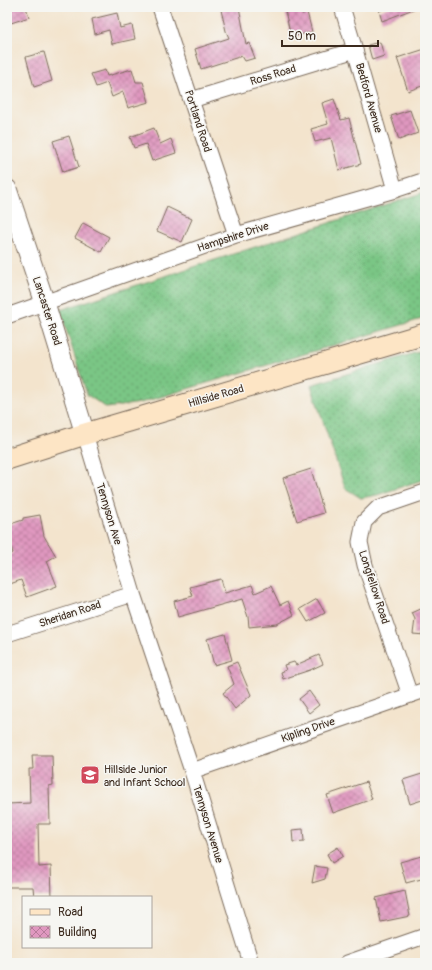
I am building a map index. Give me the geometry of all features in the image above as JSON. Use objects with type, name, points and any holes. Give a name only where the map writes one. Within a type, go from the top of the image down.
[{"type":"main road","name":"Hillside Road","points":[[7,459],[85,434],[425,334]]},
{"type":"street","name":"Portland Road","points":[[160,7],[236,235]]},
{"type":"street","name":"Bedford Avenue","points":[[342,7],[395,190]]},
{"type":"street","name":"Ross Road","points":[[191,100],[355,50]]},
{"type":"street","name":"Hampshire Drive","points":[[7,316],[236,235],[395,190],[425,180]]},
{"type":"street","name":"Lancaster Road","points":[[7,189],[45,303],[85,434]]},
{"type":"street","name":"Tennyson Ave","points":[[85,434],[132,594]]},
{"type":"street","name":"Longfellow Road","points":[[410,695],[365,565],[360,542],[364,522],[378,508],[425,492]]},
{"type":"street","name":"Sheridan Road","points":[[7,634],[132,594]]},
{"type":"street","name":"Tennyson Avenue","points":[[132,594],[192,771],[251,963]]},
{"type":"street","name":"Kipling Drive","points":[[192,771],[425,690]]},
{"type":"street","points":[[347,963],[425,936]]},
{"type":"green space","points":[[425,192],[425,318],[140,403],[107,408],[87,395],[60,310]]},
{"type":"green space","points":[[425,350],[425,479],[377,495],[361,498],[345,488],[311,385]]},
{"type":"building","points":[[7,7],[26,7],[29,17],[11,23],[7,12]]},
{"type":"building","points":[[229,7],[239,7],[246,44],[249,43],[255,58],[245,61],[242,56],[201,69],[195,49],[229,38],[221,10]]},
{"type":"building","points":[[300,7],[302,14],[307,12],[312,32],[291,37],[285,11]]},
{"type":"building","points":[[389,7],[416,8],[382,21],[379,11]]},
{"type":"building","points":[[117,13],[120,28],[132,25],[135,39],[112,44],[109,30],[95,34],[92,19]]},
{"type":"building","points":[[380,42],[384,56],[372,60],[368,45]]},
{"type":"building","points":[[425,49],[425,85],[408,91],[397,58]]},
{"type":"building","points":[[44,52],[52,81],[34,87],[26,57]]},
{"type":"building","points":[[132,69],[136,82],[143,82],[149,102],[128,108],[123,92],[112,97],[107,83],[96,87],[91,74],[105,70],[107,76]]},
{"type":"building","points":[[334,99],[341,120],[349,118],[361,164],[339,170],[331,138],[315,142],[311,129],[328,124],[322,103]]},
{"type":"building","points":[[410,110],[418,133],[399,140],[391,116]]},
{"type":"building","points":[[154,128],[160,144],[171,139],[176,153],[152,161],[146,144],[134,148],[130,137]]},
{"type":"building","points":[[69,136],[79,167],[63,172],[53,141]]},
{"type":"building","points":[[167,207],[192,219],[182,242],[157,231]]},
{"type":"building","points":[[83,223],[109,237],[101,252],[75,238]]},
{"type":"building","points":[[311,469],[324,513],[297,521],[283,478]]},
{"type":"building","points":[[40,515],[44,536],[56,556],[47,561],[57,586],[27,597],[21,580],[10,584],[7,573],[7,555],[13,553],[9,542],[11,541],[7,531],[7,525],[23,520],[23,518]]},
{"type":"building","points":[[221,579],[225,593],[252,585],[255,593],[271,586],[280,605],[288,601],[294,615],[277,624],[249,627],[248,617],[242,599],[178,617],[174,601],[193,596],[190,587]]},
{"type":"building","points":[[317,599],[325,613],[308,622],[300,609]]},
{"type":"building","points":[[425,607],[425,635],[413,634],[415,619],[412,613]]},
{"type":"building","points":[[225,634],[232,660],[214,665],[207,639]]},
{"type":"building","points":[[319,655],[323,664],[283,679],[281,672],[286,670],[284,665],[294,662],[296,665]]},
{"type":"building","points":[[237,662],[251,695],[235,709],[223,693],[234,684],[227,666]]},
{"type":"building","points":[[309,691],[319,705],[309,713],[299,699]]},
{"type":"building","points":[[32,755],[52,755],[53,785],[49,786],[50,824],[38,824],[39,867],[51,866],[52,896],[34,896],[33,887],[7,887],[7,804],[30,803],[29,769],[33,769]]},
{"type":"building","points":[[425,773],[425,799],[410,804],[403,780]]},
{"type":"building","points":[[366,782],[372,799],[333,813],[327,795]]},
{"type":"building","points":[[303,829],[304,841],[293,842],[292,830]]},
{"type":"building","points":[[338,847],[343,856],[332,863],[327,854]]},
{"type":"building","points":[[425,855],[425,878],[406,883],[400,862]]},
{"type":"building","points":[[315,866],[327,868],[325,879],[312,883]]},
{"type":"building","points":[[405,891],[410,916],[381,922],[376,898]]},
{"type":"place","name":"Hillside Junior and Infant School","points":[[90,775]]}]
